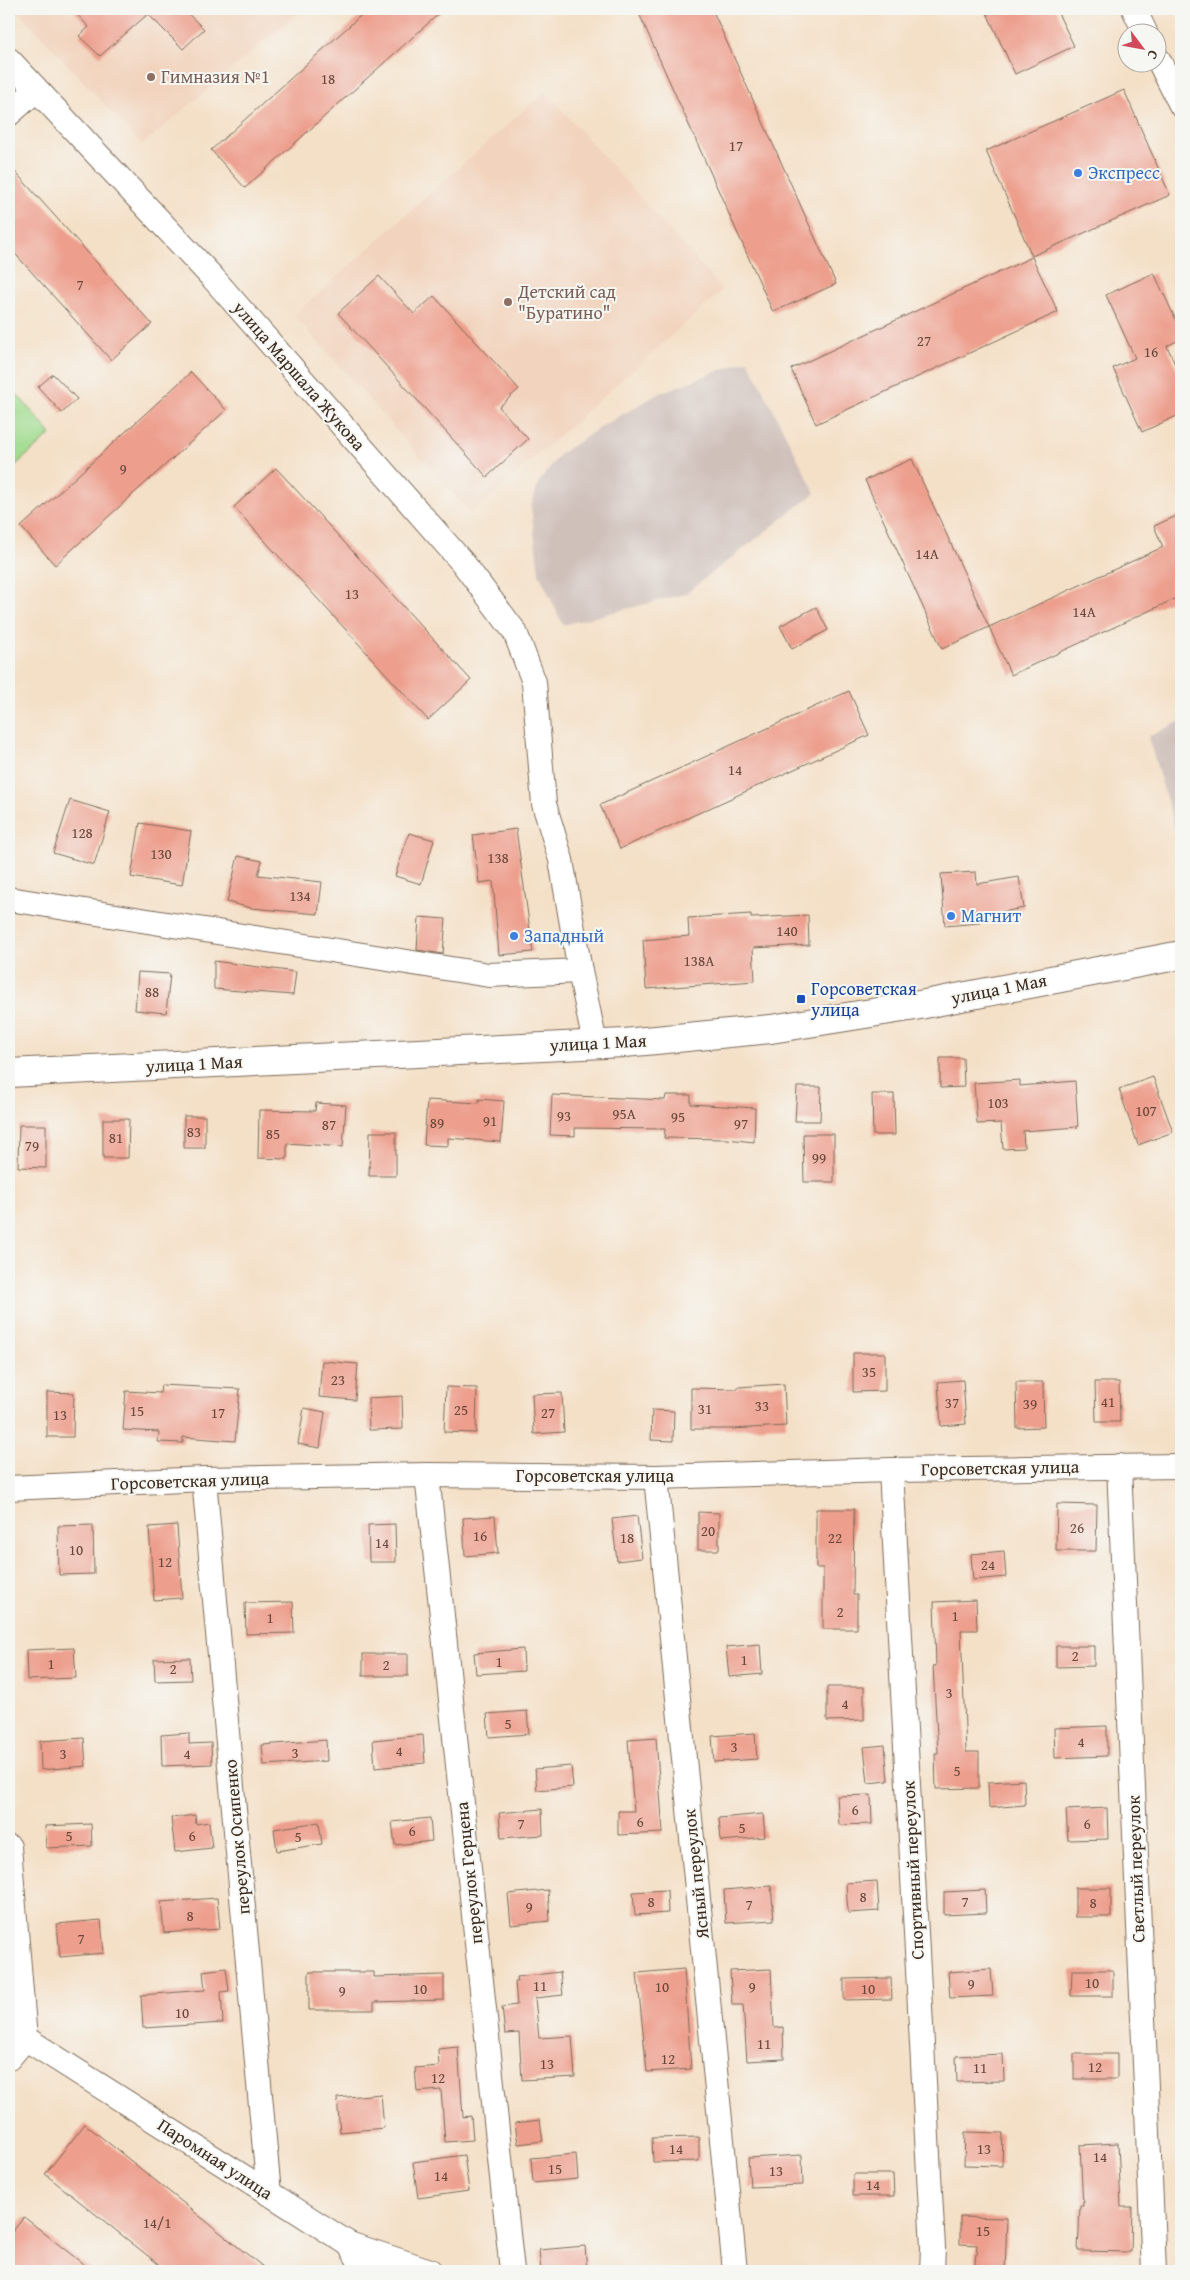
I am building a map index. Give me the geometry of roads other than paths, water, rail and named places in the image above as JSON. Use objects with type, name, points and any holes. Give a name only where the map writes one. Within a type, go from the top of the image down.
[{"type":"main road","name":"улица 1 Мая","points":[[9,1073],[624,1043],[771,1029],[909,1007],[1181,955]]},
{"type":"street","points":[[1134,9],[1140,22]]},
{"type":"street","name":"улица Маршала Жукова","points":[[9,60],[213,278],[463,563],[515,632],[534,682],[544,804],[561,860],[595,1044]]},
{"type":"street","points":[[1164,72],[1181,105]]},
{"type":"street","points":[[9,114],[36,90]]},
{"type":"street","points":[[9,899],[489,976],[580,971]]},
{"type":"street","name":"Светлый переулок","points":[[1119,1466],[1154,2271]]},
{"type":"street","name":"Горсоветская улица","points":[[9,1488],[204,1479],[427,1475],[656,1477],[891,1470],[1181,1466]]},
{"type":"street","name":"Спортивный переулок","points":[[891,1470],[933,2238],[932,2271]]},
{"type":"street","name":"переулок Герцена","points":[[427,1475],[512,2271]]},
{"type":"street","name":"Ясный переулок","points":[[656,1477],[735,2271]]},
{"type":"street","name":"переулок Осипенко","points":[[204,1479],[269,2194]]},
{"type":"street","points":[[9,1847],[17,2033],[9,2058]]},
{"type":"street","name":"Паромная улица","points":[[17,2033],[349,2244],[430,2271]]},
{"type":"street","points":[[349,2244],[366,2271]]},
{"type":"place","name":"Гимназия №1","points":[[151,77]]},
{"type":"place","name":"Экспресс","points":[[1078,173]]},
{"type":"place","name":"Детский сад \"Буратино\"","points":[[508,302]]},
{"type":"place","name":"Магнит","points":[[951,916]]},
{"type":"place","name":"Западный","points":[[514,936]]},
{"type":"place","name":"Горсоветская улица","points":[[801,999]]}]
